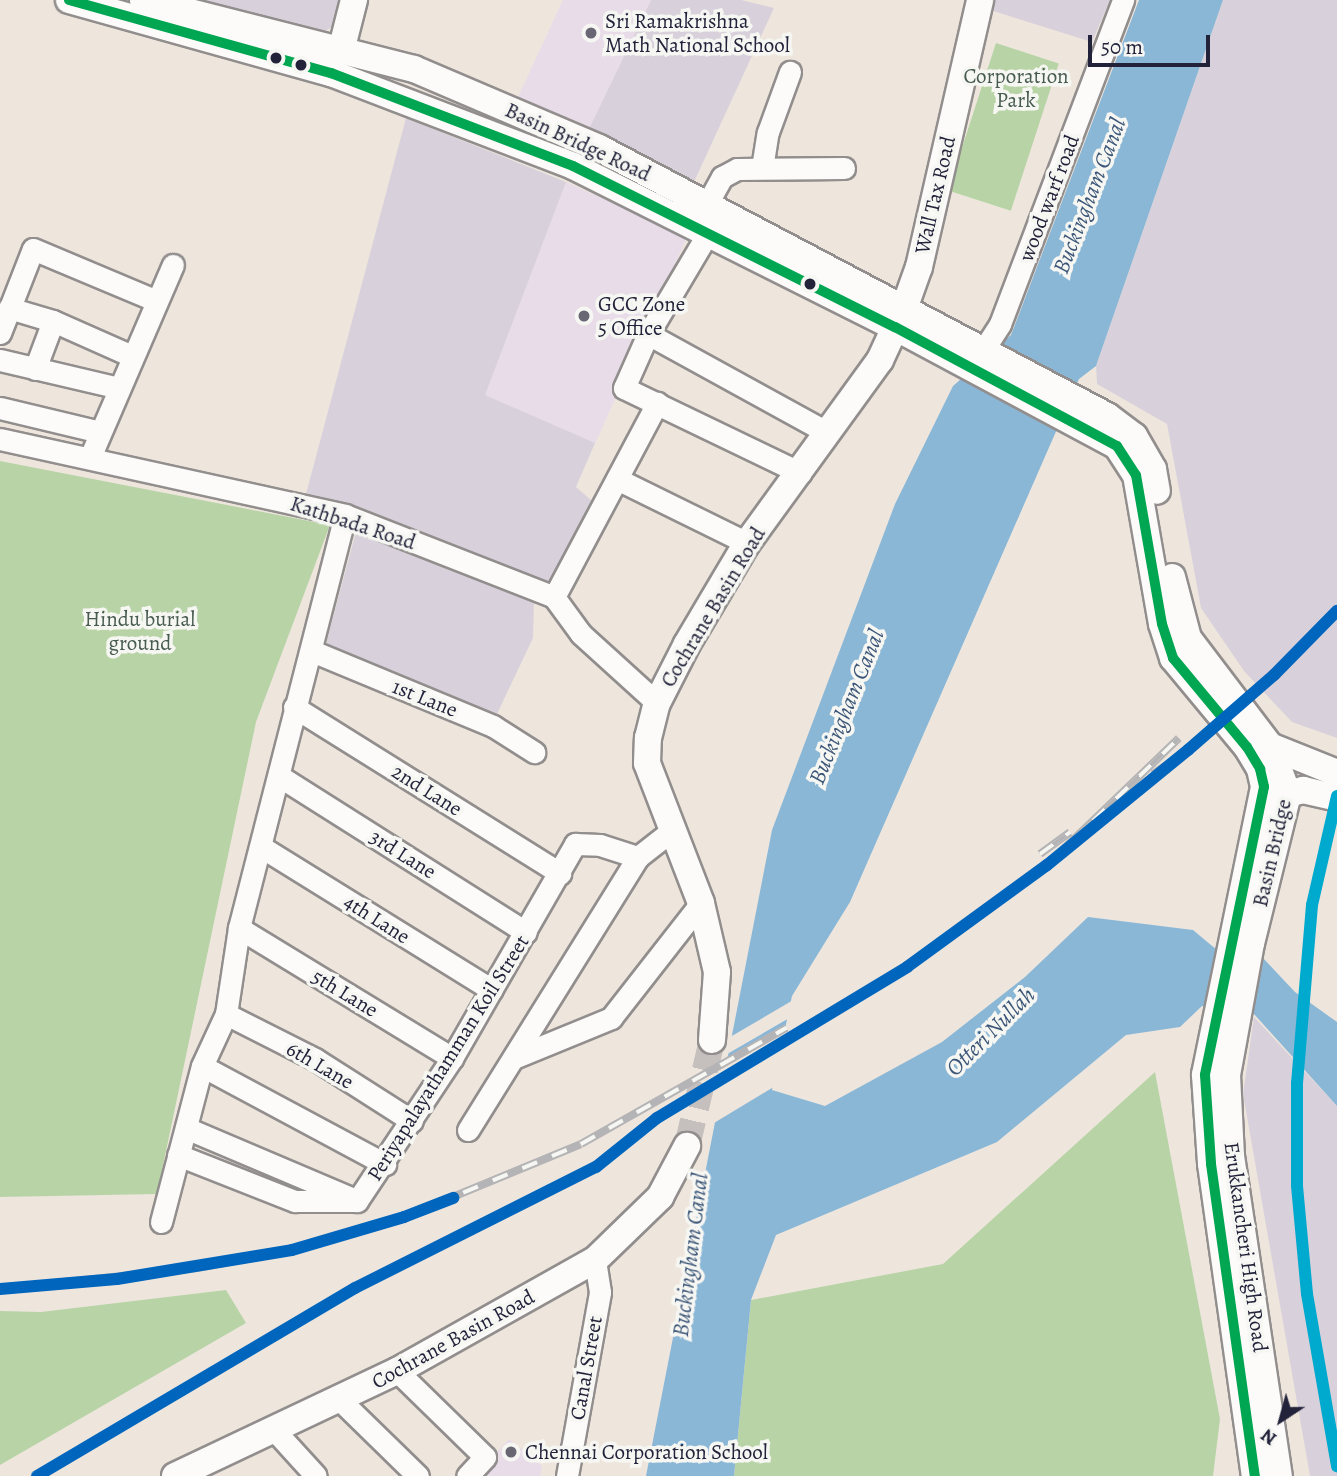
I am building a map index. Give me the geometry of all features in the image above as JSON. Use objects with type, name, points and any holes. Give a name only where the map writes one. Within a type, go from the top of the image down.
[{"type":"main road","name":"Basin Bridge Road","points":[[69,0],[331,73],[589,173],[708,233],[892,313]]},
{"type":"main road","name":"Basin Bridge Road","points":[[143,0],[342,47],[414,69],[599,148],[707,204],[892,313]]},
{"type":"main road","points":[[342,47],[354,0]]},
{"type":"main road","name":"Wall Tax Road","points":[[892,313],[963,0]]},
{"type":"main road","name":"Wall Tax Road","points":[[892,313],[919,267],[980,0]]},
{"type":"main road","points":[[589,173],[599,148]]},
{"type":"main road","name":"Basin Bridge","points":[[892,313],[1103,425],[1134,436],[1153,469],[1177,604],[1188,638],[1210,689],[1259,742],[1287,794],[1241,942]]},
{"type":"main road","name":"Cochrane Basin Road","points":[[712,1040],[717,972],[701,903],[670,832],[647,763],[657,703],[747,543],[801,473],[847,400],[880,360],[892,313]]},
{"type":"main road","points":[[1259,742],[1329,783]]},
{"type":"main road","name":"Basin Bridge","points":[[1225,1015],[1241,942],[1264,802],[1259,742]]},
{"type":"main road","points":[[1287,794],[1329,783]]},
{"type":"main road","name":"Erukkancheri High Road","points":[[1225,1015],[1205,1075],[1211,1164],[1255,1476]]},
{"type":"main road","name":"Erukkancheri High Road","points":[[1225,1015],[1231,1156],[1279,1476]]},
{"type":"main road","name":"Cochrane Basin Road","points":[[189,1473],[397,1371],[595,1260],[660,1197],[687,1146]]},
{"type":"street","name":"wood warf road","points":[[977,358],[1000,324],[1123,0]]},
{"type":"street","points":[[762,167],[768,132],[790,72]]},
{"type":"street","points":[[707,204],[722,177],[737,169],[844,169]]},
{"type":"street","points":[[708,233],[648,334],[624,388],[801,473]]},
{"type":"street","points":[[0,333],[33,249],[157,301]]},
{"type":"street","points":[[91,455],[173,265]]},
{"type":"street","points":[[9,308],[53,321],[132,356]]},
{"type":"street","points":[[35,369],[53,321]]},
{"type":"street","points":[[648,334],[826,432]]},
{"type":"street","points":[[0,360],[119,388]]},
{"type":"street","points":[[657,403],[554,597],[581,634],[657,703]]},
{"type":"street","points":[[0,408],[100,432]]},
{"type":"street","name":"Kathbada Road","points":[[0,439],[91,455],[345,515],[554,597]]},
{"type":"street","points":[[617,479],[747,543]]},
{"type":"street","points":[[160,1222],[202,1066],[226,1014],[239,928],[263,848],[294,707],[312,652],[345,515]]},
{"type":"street","name":"1st Lane","points":[[312,652],[493,726],[534,752]]},
{"type":"street","name":"2nd Lane","points":[[294,707],[560,873]]},
{"type":"street","name":"3rd Lane","points":[[279,776],[526,932]]},
{"type":"street","points":[[468,1130],[638,857],[670,832]]},
{"type":"street","name":"Periyapalayathamman Koil Street","points":[[178,1155],[295,1201],[357,1201],[385,1164],[452,1058],[575,844],[600,845],[638,857]]},
{"type":"street","name":"4th Lane","points":[[263,848],[492,990]]},
{"type":"street","points":[[516,1056],[611,1018],[701,903]]},
{"type":"street","name":"5th Lane","points":[[239,928],[452,1058]]},
{"type":"street","name":"6th Lane","points":[[226,1014],[315,1059],[412,1121]]},
{"type":"street","points":[[202,1066],[385,1164]]},
{"type":"street","points":[[186,1128],[357,1201]]},
{"type":"street","name":"Canal Street","points":[[567,1476],[600,1292],[595,1260]]},
{"type":"street","points":[[397,1371],[485,1457],[467,1476]]},
{"type":"street","points":[[340,1400],[418,1476]]},
{"type":"street","points":[[276,1432],[307,1473]]},
{"type":"shaded area","points":[[193,0],[340,1],[338,23],[324,32]]},
{"type":"shaded area","name":"Sri Ramakrishna Math National School","points":[[563,0],[651,0],[588,131],[518,97]]},
{"type":"shaded area","points":[[651,0],[741,0],[774,8],[694,182],[588,131]]},
{"type":"shaded area","points":[[992,0],[1110,0],[1092,42],[990,10]]},
{"type":"shaded area","points":[[1223,0],[1337,0],[1337,738],[1292,722],[1244,671],[1201,608],[1167,424],[1097,384],[1096,366]]},
{"type":"shaded area","points":[[406,118],[566,182],[485,395],[595,443],[576,487],[599,507],[554,583],[306,494]]},
{"type":"shaded area","name":"GCC Zone 5 Office","points":[[566,182],[688,236],[594,445],[473,391]]},
{"type":"shaded area","points":[[357,528],[534,599],[533,638],[497,714],[325,647]]},
{"type":"shaded area","points":[[1254,1017],[1337,1106],[1337,1476],[1310,1476],[1243,1094]]},
{"type":"shaded area","name":"Chennai Corporation School","points":[[509,1439],[542,1466],[540,1476],[475,1476]]},
{"type":"green space","name":"Corporation Park","points":[[996,43],[1059,63],[1011,211],[948,190]]},
{"type":"green space","name":"Hindu burial ground","points":[[0,461],[330,525],[256,722],[157,1194],[0,1197]]},
{"type":"green space","points":[[1155,1072],[1220,1419],[1213,1476],[734,1476],[751,1300],[943,1264]]},
{"type":"green space","points":[[226,1290],[246,1323],[0,1465],[0,1311],[41,1312]]},
{"type":"water","points":[[1139,0],[1223,0],[1096,366],[1079,379],[850,902],[792,996],[772,1090],[825,1106],[942,1042],[1025,977],[1088,917],[1193,930],[1217,950],[1263,958],[1295,992],[1337,1022],[1337,1106],[1254,1014],[1202,1006],[1180,1027],[1126,1035],[997,1142],[776,1235],[751,1300],[734,1476],[646,1476],[772,830],[895,504],[953,386],[1011,335]]},
{"type":"pier","points":[[795,999],[791,1017],[722,1057],[725,1040]]},
{"type":"pier","points":[[790,1024],[777,1085],[709,1126],[720,1066]]},
{"type":"tunnel","points":[[687,1146],[712,1040]]},
{"type":"railway","points":[[1047,865],[1179,738]]},
{"type":"railway","points":[[1153,774],[1188,750]]},
{"type":"railway","points":[[1040,854],[1070,832]]},
{"type":"railway","points":[[0,1289],[197,1268],[292,1250],[404,1217],[581,1144],[786,1028]]},
{"type":"transit line","points":[[69,0],[331,73],[573,166],[895,327],[1117,446],[1136,475],[1162,624],[1173,658],[1247,747],[1260,769],[1264,787],[1205,1075],[1211,1164],[1255,1476]]},
{"type":"transit line","points":[[37,1476],[355,1288],[596,1167],[657,1118],[907,967],[1047,865],[1188,750],[1274,675],[1337,611]]},
{"type":"transit line","points":[[1337,796],[1312,905],[1297,1083],[1297,1186],[1307,1294],[1337,1466]]},
{"type":"transit line","points":[[0,1289],[117,1279],[292,1250],[404,1217],[453,1198]]},
{"type":"place","name":"Sri Ramakrishna Math National School","points":[[591,33]]},
{"type":"place","name":"GCC Zone 5 Office","points":[[584,316]]},
{"type":"place","name":"Chennai Corporation School","points":[[511,1452]]},
{"type":"water label","name":"Buckingham Canal","points":[[1090,196]]},
{"type":"water label","name":"Buckingham Canal","points":[[847,707]]},
{"type":"water label","name":"Otteri Nullah","points":[[991,1032]]},
{"type":"water label","name":"Buckingham Canal","points":[[691,1255]]}]
